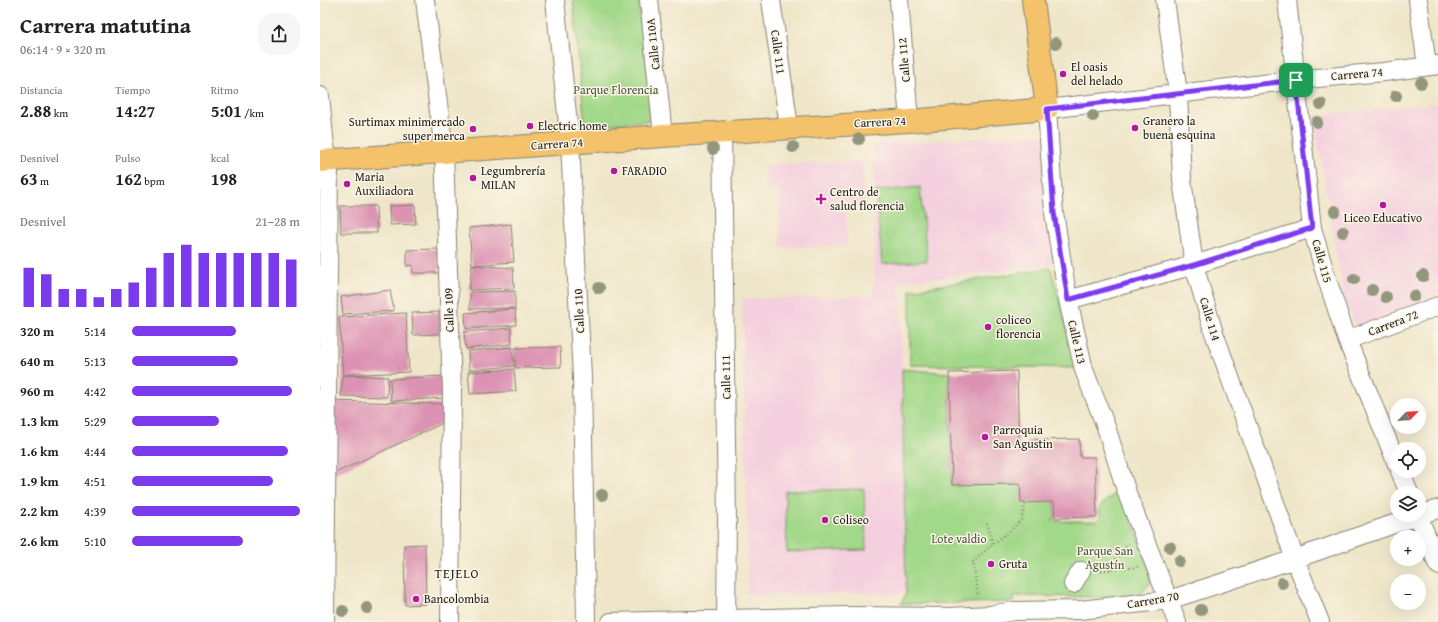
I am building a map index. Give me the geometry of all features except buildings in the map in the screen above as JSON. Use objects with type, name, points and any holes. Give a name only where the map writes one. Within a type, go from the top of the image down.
[{"type":"main road","name":"Calle 113","points":[[1033,0],[1047,109]]},
{"type":"main road","name":"Carrera 74","points":[[324,161],[444,151],[722,133],[789,127],[909,121],[1047,109]]},
{"type":"street","name":"Calle 109","points":[[425,0],[444,151],[452,390],[450,622]]},
{"type":"street","name":"Calle 110","points":[[555,0],[570,143],[582,377],[586,622]]},
{"type":"street","name":"Calle 110A","points":[[649,0],[663,136]]},
{"type":"street","name":"Calle 111","points":[[771,0],[789,127]]},
{"type":"street","name":"Calle 112","points":[[899,0],[909,121]]},
{"type":"street","name":"Calle 114","points":[[1165,0],[1178,94],[1182,180],[1194,265],[1213,330],[1295,559],[1320,622]]},
{"type":"street","name":"Calle 115","points":[[1287,0],[1312,228],[1347,340],[1390,447]]},
{"type":"street","points":[[1418,0],[1433,65]]},
{"type":"street","name":"Carrera 74","points":[[1047,109],[1296,80],[1384,72],[1433,65]]},
{"type":"street","points":[[320,96],[325,147],[325,622]]},
{"type":"street","name":"Calle 113","points":[[1047,109],[1054,213],[1068,300],[1084,370],[1106,427],[1128,496],[1177,622]]},
{"type":"street","name":"Calle 111","points":[[722,133],[727,511],[726,620]]},
{"type":"street","points":[[1068,300],[1194,265],[1312,228]]},
{"type":"street","name":"Carrera 72","points":[[1347,340],[1438,306]]},
{"type":"street","name":"Carrera 70","points":[[1426,513],[1438,509]]},
{"type":"street","name":"Carrera 70","points":[[611,622],[949,617],[990,618],[1014,611],[1080,610],[1112,614],[1169,600],[1295,559],[1398,522]]},
{"type":"street","points":[[1421,522],[1438,565]]},
{"type":"path","points":[[978,594],[973,562],[1021,520],[1026,502]]},
{"type":"path","points":[[987,523],[992,544]]},
{"type":"path","points":[[1109,570],[1132,537]]},
{"type":"path","points":[[1077,578],[1109,570],[1142,566]]},
{"type":"shaded area","name":"Liceo Educativo","points":[[1438,103],[1438,294],[1357,329],[1343,295],[1314,116]]},
{"type":"shaded area","points":[[1043,135],[1053,265],[900,282],[906,593],[748,595],[742,299],[874,296],[874,144]]},
{"type":"shaded area","name":"Centro de salud florencia","points":[[863,162],[864,208],[846,209],[847,246],[780,247],[779,190],[765,190],[764,164]]},
{"type":"green space","name":"Parque Florencia","points":[[573,0],[638,0],[655,120],[585,127]]},
{"type":"green space","points":[[920,187],[927,261],[882,264],[876,191]]},
{"type":"green space","name":"coliceo florencia","points":[[1051,268],[1077,368],[910,365],[910,290]]},
{"type":"green space","name":"Lote valdio","points":[[902,369],[949,373],[952,485],[1020,484],[1054,502],[1055,518],[1051,521],[1097,521],[1100,516],[1100,506],[1120,489],[1149,566],[1151,581],[1141,594],[1109,597],[1014,596],[1014,602],[901,604],[906,593]]},
{"type":"green space","name":"Coliseo","points":[[864,489],[866,550],[787,552],[785,491]]},
{"type":"place","name":"El oasis del helado","points":[[1063,74]]},
{"type":"place","name":"Electric home","points":[[530,126]]},
{"type":"place","name":"Granero la buena esquina","points":[[1135,128]]},
{"type":"place","name":"Surtimax minimercado super merca","points":[[473,129]]},
{"type":"place","name":"FARADIO","points":[[614,171]]},
{"type":"place","name":"Legumbrería MILAN","points":[[473,178]]},
{"type":"place","name":"Maria Auxiliadora","points":[[347,184]]},
{"type":"place","name":"Centro de salud florencia","points":[[821,199]]},
{"type":"place","name":"Liceo Educativo","points":[[1383,205]]},
{"type":"place","name":"coliceo florencia","points":[[988,327]]},
{"type":"place","name":"Parroquia San Agustin","points":[[985,437]]},
{"type":"place","name":"Coliseo","points":[[825,520]]},
{"type":"place","name":"Gruta","points":[[991,564]]},
{"type":"place","name":"Bancolombia","points":[[416,599]]},
{"type":"district","name":"TEJELO","points":[[457,573]]},
{"type":"route","points":[[1296,80],[1312,228],[1194,265],[1068,300],[1054,213],[1047,109],[1296,80]]},
{"type":"park label","name":"Parque San Agustín","points":[[1105,558]]}]
